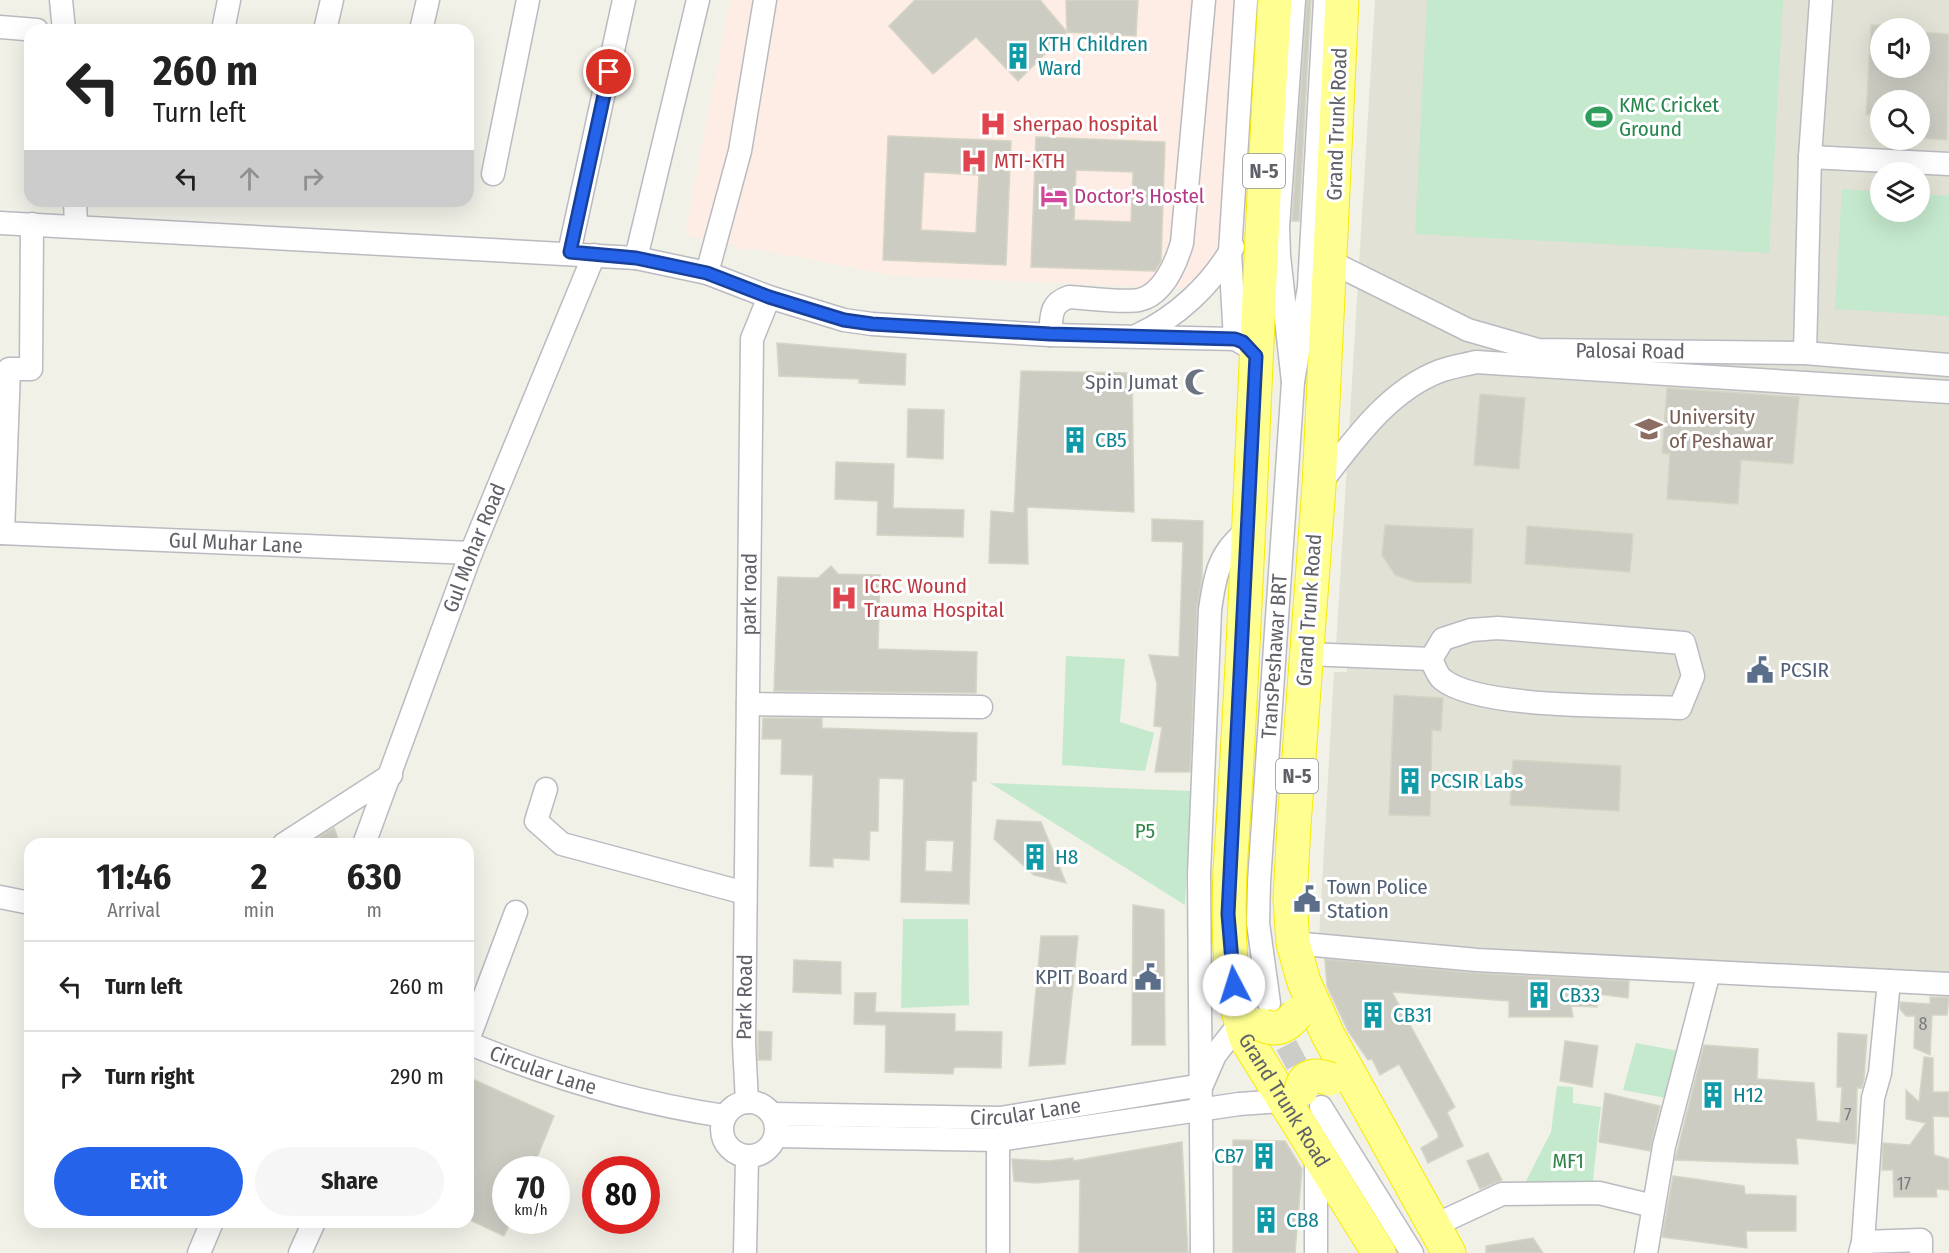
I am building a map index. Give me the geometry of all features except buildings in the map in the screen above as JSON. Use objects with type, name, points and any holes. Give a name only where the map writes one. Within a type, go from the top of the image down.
[{"type":"highway","name":"N-5","points":[[1249,529],[1245,348],[1262,196],[1275,0]]},
{"type":"highway","name":"Grand Trunk Road","points":[[1342,0],[1319,486],[1290,899],[1293,943],[1304,982],[1328,1035],[1379,1122],[1436,1230]]},
{"type":"highway","name":"Grand Trunk Road","points":[[1249,529],[1237,770],[1245,802],[1243,953],[1254,1012],[1246,1039],[1288,1097],[1316,1152],[1378,1253]]},
{"type":"highway","points":[[1251,1027],[1304,982]]},
{"type":"highway","points":[[1288,1097],[1400,1190],[1436,1230]]},
{"type":"highway","points":[[1288,1097],[1306,1107],[1396,1253]]},
{"type":"street","points":[[62,0],[63,24]]},
{"type":"street","points":[[224,24],[230,0]]},
{"type":"street","points":[[326,24],[332,0]]},
{"type":"street","points":[[422,24],[428,0]]},
{"type":"street","points":[[493,174],[528,0]]},
{"type":"street","points":[[636,258],[698,0]]},
{"type":"street","points":[[707,273],[740,151],[765,0]]},
{"type":"street","points":[[1050,334],[1053,307],[1059,301],[1069,297],[1140,300],[1154,292],[1174,267],[1182,243],[1204,0]]},
{"type":"street","points":[[0,223],[418,247],[570,252],[636,258],[707,273],[769,297],[844,320],[872,324],[1134,337],[1245,348],[1230,252],[1246,0]]},
{"type":"street","name":"TransPeshawar BRT","points":[[1293,382],[1278,227],[1294,0]]},
{"type":"street","name":"TransPeshawar BRT","points":[[1251,1027],[1293,382],[1309,287],[1325,0]]},
{"type":"street","points":[[1805,353],[1810,157],[1821,0]]},
{"type":"street","points":[[570,252],[617,1]]},
{"type":"street","points":[[0,27],[24,29]]},
{"type":"street","points":[[1810,157],[1949,164]]},
{"type":"street","points":[[1134,337],[1156,327],[1199,293],[1230,252],[1262,196]]},
{"type":"street","points":[[75,207],[76,226]]},
{"type":"street","points":[[2,533],[9,369],[30,369],[32,224]]},
{"type":"street","name":"Gul Mohar Road","points":[[366,838],[471,553],[594,255]]},
{"type":"street","name":"Palosai Road","points":[[1331,262],[1468,330],[1539,350],[1595,361],[1805,353],[1949,365]]},
{"type":"street","name":"park road","points":[[745,893],[752,339],[769,297]]},
{"type":"street","points":[[1319,486],[1352,442],[1386,406],[1440,370],[1476,362],[1595,361],[1949,392]]},
{"type":"street","points":[[1202,1253],[1202,1085],[1198,1002],[1199,874],[1210,610],[1213,583],[1222,557],[1233,541],[1249,529]]},
{"type":"street","name":"Gul Muhar Lane","points":[[2,533],[471,553]]},
{"type":"street","points":[[1498,628],[1684,643],[1694,676],[1680,708],[1499,700],[1466,692],[1440,679],[1431,659],[1443,639],[1471,630],[1498,628]]},
{"type":"street","points":[[1306,654],[1431,659]]},
{"type":"street","points":[[748,704],[981,707]]},
{"type":"street","points":[[293,838],[391,775]]},
{"type":"street","points":[[546,789],[536,821],[562,844],[745,893]]},
{"type":"street","name":"Park Road","points":[[745,893],[744,1044],[747,1102]]},
{"type":"street","points":[[474,1026],[516,912]]},
{"type":"street","points":[[1293,943],[1476,960],[1949,984]]},
{"type":"street","points":[[1646,1253],[1664,1146],[1709,972]]},
{"type":"street","points":[[1890,981],[1880,1073],[1872,1108],[1862,1247],[1921,1240],[1921,1253]]},
{"type":"street","points":[[1202,1085],[1251,1027]]},
{"type":"street","name":"Circular Lane","points":[[474,1044],[536,1070],[672,1108],[724,1116]]},
{"type":"street","name":"Circular Lane","points":[[774,1125],[1000,1118],[1202,1085]]},
{"type":"street","points":[[774,1125],[998,1140],[1288,1097],[1412,1253]]},
{"type":"street","points":[[747,1102],[760,1104],[774,1125],[767,1150],[747,1157],[734,1152],[725,1143],[722,1130],[724,1116],[734,1106],[747,1102]]},
{"type":"street","points":[[998,1140],[998,1253]]},
{"type":"street","points":[[1316,1152],[1316,1253]]},
{"type":"street","points":[[746,1253],[747,1157]]},
{"type":"street","points":[[1436,1230],[1502,1194],[1599,1193],[1653,1206]]},
{"type":"street","points":[[728,1253],[745,1212]]},
{"type":"street","points":[[199,1253],[209,1228]]},
{"type":"street","points":[[300,1253],[311,1228]]},
{"type":"shaded area","name":"MTI-KTH","points":[[730,0],[1257,0],[1255,87],[1239,291],[894,276],[756,249],[737,249],[737,245],[685,235]]},
{"type":"shaded area","name":"University of Peshawar","points":[[1375,0],[1949,0],[1949,976],[1319,938],[1334,672],[1347,672],[1348,648],[1336,647]]},
{"type":"green space","name":"KMC Cricket Ground","points":[[1427,0],[1783,0],[1769,253],[1415,234]]},
{"type":"green space","points":[[1842,189],[1870,191],[1870,222],[1930,222],[1930,195],[1949,196],[1949,316],[1835,309]]},
{"type":"green space","points":[[1066,656],[1125,659],[1120,722],[1154,733],[1145,771],[1062,765]]},
{"type":"green space","name":"P5","points":[[990,783],[1191,791],[1185,905]]},
{"type":"green space","points":[[903,919],[968,919],[969,1005],[901,1008]]},
{"type":"green space","points":[[1636,1043],[1679,1051],[1666,1098],[1623,1090]]},
{"type":"green space","name":"MF1","points":[[1557,1086],[1573,1087],[1573,1103],[1601,1107],[1592,1189],[1523,1187],[1551,1132]]},
{"type":"tunnel","points":[[1273,1015],[1312,1093]]},
{"type":"place","name":"KTH Children Ward","points":[[1018,56]]},
{"type":"place","name":"KMC Cricket Ground","points":[[1599,117]]},
{"type":"place","name":"sherpao hospital","points":[[993,124]]},
{"type":"place","name":"MTI-KTH","points":[[974,161]]},
{"type":"place","name":"Doctor's Hostel","points":[[1054,196]]},
{"type":"place","name":"Spin Jumat","points":[[1198,382]]},
{"type":"place","name":"University of Peshawar","points":[[1649,429]]},
{"type":"place","name":"CB5","points":[[1075,440]]},
{"type":"place","name":"ICRC Wound Trauma Hospital","points":[[844,598]]},
{"type":"place","name":"PCSIR","points":[[1760,670]]},
{"type":"place","name":"PCSIR Labs","points":[[1410,781]]},
{"type":"place","name":"H8","points":[[1035,857]]},
{"type":"place","name":"Town Police Station","points":[[1307,899]]},
{"type":"place","name":"KPIT Board","points":[[1148,977]]},
{"type":"place","name":"CB33","points":[[1539,995]]},
{"type":"place","name":"CB31","points":[[1373,1015]]},
{"type":"place","name":"H12","points":[[1713,1095]]},
{"type":"place","name":"CB7","points":[[1264,1156]]},
{"type":"place","name":"CB8","points":[[1266,1220]]},
{"type":"route","points":[[609,72],[570,252],[651,260],[707,273],[769,297],[844,320],[872,324],[1050,334],[1235,339],[1243,342],[1256,356],[1247,573],[1228,914],[1234,985]]}]
